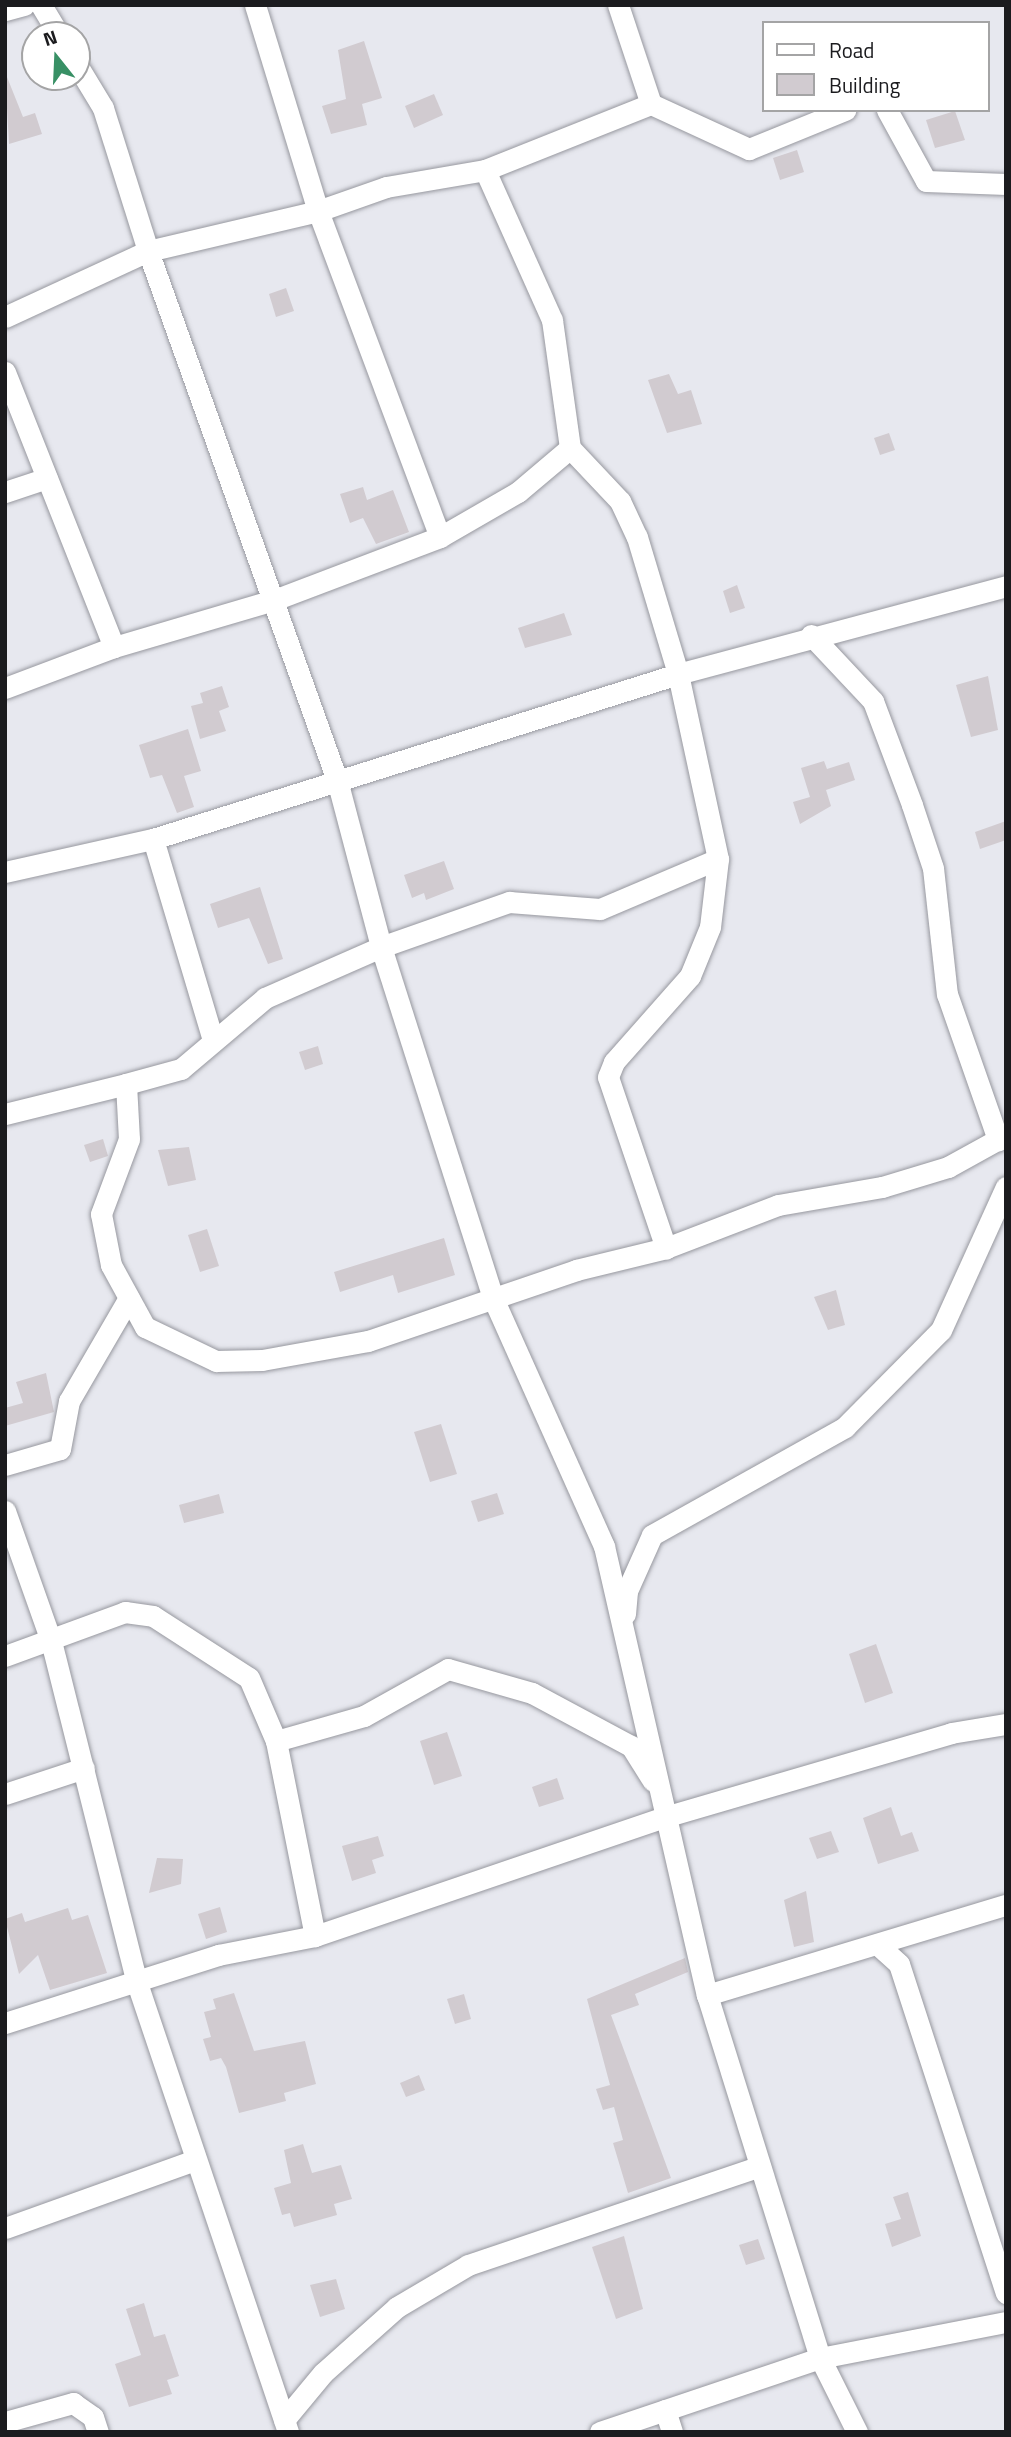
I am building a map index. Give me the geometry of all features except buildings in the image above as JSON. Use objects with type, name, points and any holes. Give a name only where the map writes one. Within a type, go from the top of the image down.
[{"type":"street","points":[[5,10],[24,5]]},
{"type":"street","points":[[41,5],[51,21]]},
{"type":"street","points":[[256,5],[318,211],[440,537]]},
{"type":"street","points":[[618,5],[651,104]]},
{"type":"street","points":[[91,88],[103,108],[148,251],[337,780],[381,947],[493,1298],[604,1546],[707,1995],[820,2358],[857,2432]]},
{"type":"street","points":[[5,317],[148,251],[318,211],[386,187],[485,170],[651,104],[749,149],[840,112]]},
{"type":"street","points":[[888,112],[926,181],[1006,184]]},
{"type":"street","points":[[485,170],[552,320],[570,448],[620,501],[637,537],[678,674],[718,859],[710,927],[690,976],[614,1062],[608,1077],[666,1248]]},
{"type":"street","points":[[5,372],[114,647]]},
{"type":"street","points":[[5,688],[114,647],[274,600],[440,537],[518,492],[570,448]]},
{"type":"street","points":[[5,492],[47,478]]},
{"type":"street","points":[[5,872],[153,839],[678,674],[811,635],[1006,586]]},
{"type":"street","points":[[126,1084],[129,1139],[101,1214],[111,1265],[145,1327],[216,1361],[368,1341],[493,1298],[666,1248],[778,1205],[882,1187],[948,1167],[1002,1137],[947,994],[933,868],[873,701],[811,635]]},
{"type":"street","points":[[153,839],[212,1037]]},
{"type":"street","points":[[5,1114],[181,1069],[212,1037],[265,998],[381,947],[509,902],[600,909],[718,859]]},
{"type":"street","points":[[624,1633],[627,1591],[652,1535],[845,1427],[941,1330],[1006,1187]]},
{"type":"street","points":[[5,1465],[60,1449],[69,1401],[129,1298]]},
{"type":"street","points":[[5,1511],[51,1642],[136,1980],[286,2426]]},
{"type":"street","points":[[5,1656],[51,1642],[125,1612],[153,1616],[249,1678],[275,1741],[315,1936]]},
{"type":"street","points":[[275,1741],[364,1716],[449,1669],[532,1693],[631,1746],[662,1795]]},
{"type":"street","points":[[5,2023],[218,1955],[315,1936],[668,1816],[951,1733],[1006,1724]]},
{"type":"street","points":[[5,1794],[84,1768]]},
{"type":"street","points":[[707,1995],[1006,1905]]},
{"type":"street","points":[[878,1945],[899,1964],[1006,2294]]},
{"type":"street","points":[[5,2228],[195,2160]]},
{"type":"street","points":[[286,2426],[323,2373],[397,2307],[468,2265],[760,2165]]},
{"type":"street","points":[[600,2432],[820,2358],[1006,2322]]},
{"type":"street","points":[[5,2422],[73,2403],[93,2417],[98,2432]]},
{"type":"street","points":[[665,2410],[672,2432]]}]
